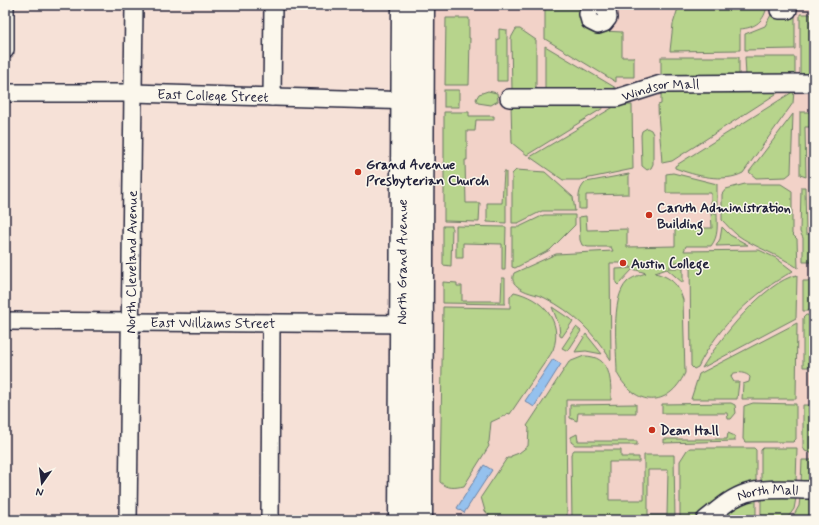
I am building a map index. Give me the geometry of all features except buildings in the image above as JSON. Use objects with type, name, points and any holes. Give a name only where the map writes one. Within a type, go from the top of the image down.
[{"type":"main road","name":"North Grand Avenue","points":[[400,520],[411,324],[412,101],[402,5]]},
{"type":"main road","name":"North Grand Avenue","points":[[412,101],[423,5]]},
{"type":"main road","name":"North Grand Avenue","points":[[411,324],[421,520]]},
{"type":"street","points":[[5,5],[5,50]]},
{"type":"street","name":"North Cleveland Avenue","points":[[128,520],[134,5]]},
{"type":"street","points":[[272,97],[273,5]]},
{"type":"street","points":[[596,5],[590,8],[588,14],[590,21],[598,25],[604,23],[608,18],[605,8],[600,5]]},
{"type":"street","points":[[779,5],[779,10],[788,10],[788,5]]},
{"type":"street","name":"Windsor Mall","points":[[508,98],[617,98],[661,84],[814,83]]},
{"type":"street","name":"East College Street","points":[[5,93],[133,93],[412,101]]},
{"type":"street","name":"East Williams Street","points":[[5,321],[411,324]]},
{"type":"street","points":[[270,520],[271,323]]},
{"type":"street","name":"North Mall","points":[[705,520],[732,499],[747,492],[761,490],[814,490]]},
{"type":"shaded area","name":"Austin College","points":[[434,5],[814,5],[814,520],[430,520]]},
{"type":"green space","points":[[545,5],[596,5],[593,6],[604,31],[622,32],[622,57],[634,57],[634,77],[616,77],[616,82],[545,39]]},
{"type":"green space","points":[[679,5],[767,5],[762,19],[758,23],[750,27],[740,29],[740,50],[670,51],[673,24]]},
{"type":"green space","points":[[795,7],[795,49],[745,50],[745,34],[765,26],[772,13]]},
{"type":"green space","points":[[800,14],[811,14],[811,31],[814,31],[814,75],[800,75]]},
{"type":"green space","points":[[446,18],[469,18],[469,85],[445,85]]},
{"type":"green space","points":[[499,29],[507,30],[507,81],[497,81],[497,39],[499,39]]},
{"type":"green space","points":[[516,29],[520,29],[536,40],[536,90],[512,90],[511,38]]},
{"type":"green space","points":[[545,46],[616,88],[616,89],[545,90]]},
{"type":"green space","points":[[661,57],[739,57],[739,76],[661,76]]},
{"type":"green space","points":[[745,57],[795,57],[795,75],[746,76]]},
{"type":"green space","points":[[444,90],[459,90],[459,107],[444,107]]},
{"type":"green space","points":[[488,91],[497,93],[498,101],[491,105],[478,103],[476,99],[479,94]]},
{"type":"green space","points":[[794,91],[793,103],[743,173],[727,178],[718,178],[691,174],[675,168],[675,166]]},
{"type":"green space","points":[[779,92],[672,161],[662,163],[658,119],[658,105],[661,104],[661,93]]},
{"type":"green space","points":[[608,105],[527,155],[512,143],[511,106]]},
{"type":"green space","points":[[617,105],[632,105],[633,169],[580,180],[563,180],[530,157]]},
{"type":"green space","points":[[444,112],[469,112],[469,116],[494,116],[494,120],[476,120],[475,131],[467,131],[467,160],[465,160],[466,203],[480,203],[479,222],[444,221]]},
{"type":"green space","points":[[800,112],[814,112],[814,127],[805,127],[806,177],[800,175]]},
{"type":"green space","points":[[793,114],[791,173],[786,177],[756,178],[749,172]]},
{"type":"green space","points":[[647,128],[651,130],[653,134],[653,164],[651,168],[647,170],[642,166],[641,135],[642,131]]},
{"type":"green space","points":[[516,170],[545,172],[573,197],[575,211],[542,211],[518,223],[512,223],[512,174]]},
{"type":"green space","points":[[504,172],[506,172],[506,223],[487,222],[487,203],[502,203]]},
{"type":"green space","points":[[673,173],[717,184],[717,207],[711,207],[711,193],[666,193],[666,174]]},
{"type":"green space","points":[[629,174],[629,194],[586,195],[586,209],[579,209],[580,191],[586,182]]},
{"type":"green space","points":[[745,184],[781,184],[792,191],[792,234],[797,239],[798,268],[743,239],[722,220],[722,194],[726,189]]},
{"type":"green space","points":[[801,187],[805,187],[806,234],[811,234],[812,262],[803,262],[803,238],[800,232]]},
{"type":"green space","points":[[711,213],[717,213],[717,226],[714,242],[711,246],[686,246],[684,251],[759,250],[776,258],[793,271],[751,300],[738,312],[716,338],[698,367],[694,369],[691,366],[690,262],[676,262],[668,268],[683,268],[683,283],[667,269],[655,273],[673,282],[679,289],[683,300],[685,373],[678,385],[670,393],[661,398],[651,399],[642,397],[633,392],[624,384],[617,373],[616,312],[618,300],[622,290],[629,280],[646,273],[633,269],[618,285],[616,283],[616,269],[632,268],[624,263],[610,263],[611,360],[590,332],[574,317],[545,298],[520,288],[513,281],[514,273],[556,254],[613,251],[611,247],[588,247],[582,245],[580,240],[579,217],[586,216],[587,230],[627,229],[627,247],[675,246],[675,228],[712,228]]},
{"type":"green space","points":[[544,215],[575,215],[575,225],[550,250],[515,268],[512,267],[512,227],[519,227]]},
{"type":"green space","points":[[443,226],[452,226],[451,266],[443,265]]},
{"type":"green space","points":[[456,226],[506,227],[505,270],[502,270],[502,244],[463,243],[463,258],[456,258]]},
{"type":"green space","points":[[722,227],[730,235],[748,245],[716,246],[720,239]]},
{"type":"green space","points":[[797,275],[796,318],[702,368],[709,356],[731,328],[757,300],[771,288],[784,280]]},
{"type":"green space","points":[[502,278],[505,278],[505,304],[443,303],[443,282],[457,283],[457,286],[462,286],[462,301],[501,301]]},
{"type":"green space","points":[[803,281],[812,281],[814,311],[803,311]]},
{"type":"green space","points":[[514,292],[533,299],[548,312],[553,320],[555,329],[556,339],[553,350],[510,414],[507,413],[506,415],[491,422],[488,443],[489,446],[464,486],[448,487],[440,482],[443,307],[510,308],[510,297]]},
{"type":"green space","points":[[552,307],[573,321],[562,337],[560,336],[559,325]]},
{"type":"green space","points":[[806,315],[814,316],[814,322],[812,322],[812,358],[809,358],[809,367],[803,367],[803,318]]},
{"type":"green space","points":[[797,323],[796,399],[742,399],[743,384],[749,382],[750,377],[747,374],[734,373],[731,377],[734,382],[739,382],[737,399],[691,399],[699,374]]},
{"type":"green space","points":[[576,327],[581,331],[568,351],[562,348]]},
{"type":"green space","points":[[586,334],[602,354],[586,351],[575,352]]},
{"type":"green space","points":[[584,356],[593,357],[600,360],[608,370],[611,384],[611,400],[566,400],[567,520],[493,520],[485,511],[481,497],[507,458],[511,458],[511,456],[519,453],[528,446],[529,428],[527,426],[569,362]]},
{"type":"green space","points":[[731,403],[735,405],[736,413],[731,419],[728,419],[727,413],[662,413],[662,404]]},
{"type":"green space","points":[[753,403],[796,404],[796,439],[793,442],[745,442],[743,439],[744,406]]},
{"type":"green space","points":[[636,404],[636,413],[578,413],[577,421],[570,418],[570,405]]},
{"type":"green space","points":[[803,405],[809,405],[809,413],[812,413],[812,447],[814,448],[814,454],[805,451],[803,447]]},
{"type":"green space","points":[[728,433],[735,436],[735,441],[664,443],[664,439],[727,439]]},
{"type":"green space","points":[[577,434],[578,441],[637,441],[637,445],[575,445],[571,442],[571,437]]},
{"type":"green space","points":[[690,448],[754,448],[756,450],[756,483],[743,485],[734,489],[693,520],[680,520],[680,461]]},
{"type":"green space","points":[[763,448],[797,448],[796,483],[761,483],[761,450]]},
{"type":"green space","points":[[574,450],[621,450],[621,457],[639,457],[639,462],[609,462],[609,500],[644,500],[644,455],[674,455],[675,520],[572,520],[571,454]],"holes":[[[648,470],[668,470],[667,515],[648,515]]]},
{"type":"green space","points":[[802,460],[814,460],[814,483],[801,483]]},
{"type":"green space","points":[[756,498],[756,520],[717,520],[736,505]]},
{"type":"green space","points":[[761,498],[796,498],[794,509],[786,520],[763,520],[761,514]]},
{"type":"green space","points":[[800,498],[814,498],[814,520],[791,520],[799,506]]},
{"type":"water","points":[[553,359],[561,364],[534,407],[525,401]]},
{"type":"water","points":[[484,465],[492,470],[464,513],[457,508]]},
{"type":"place","name":"Grand Avenue Presbyterian Church","points":[[358,172]]},
{"type":"place","name":"Caruth Administration Building","points":[[649,215]]},
{"type":"place","name":"Austin College","points":[[623,263]]},
{"type":"place","name":"Dean Hall","points":[[652,430]]}]
